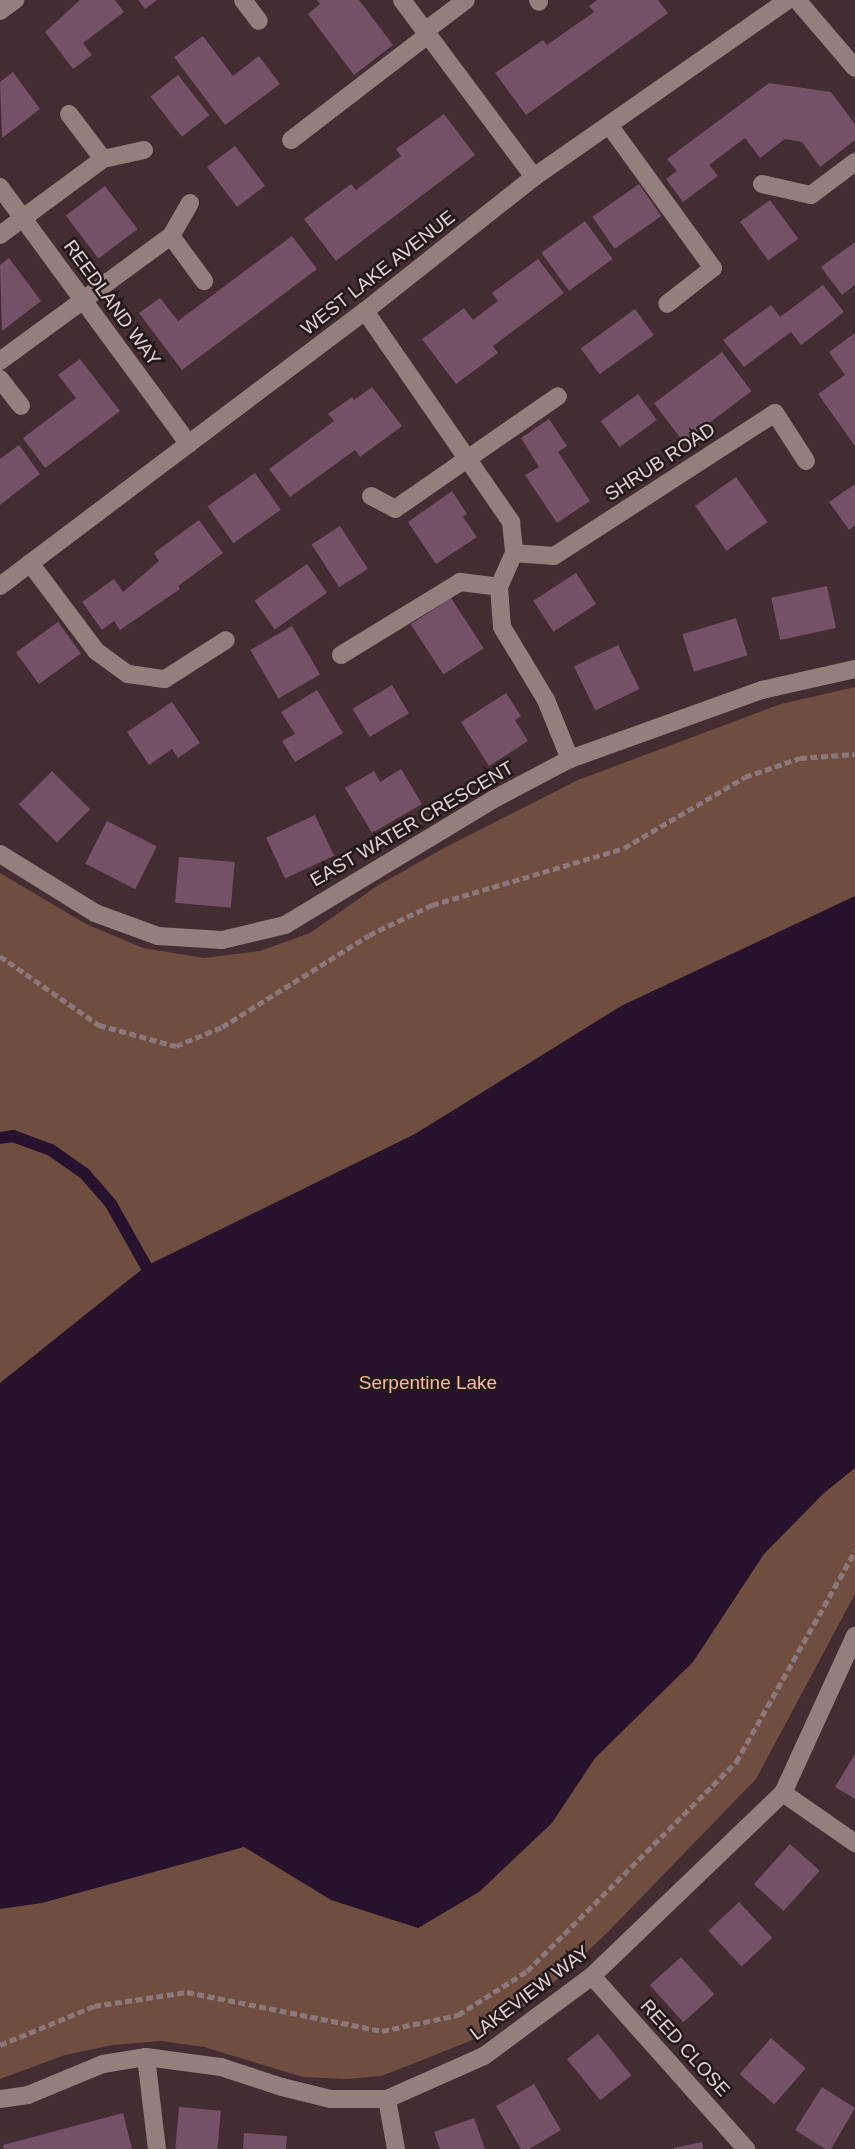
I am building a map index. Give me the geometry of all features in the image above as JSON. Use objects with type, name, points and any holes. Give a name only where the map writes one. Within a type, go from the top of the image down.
[{"type":"street","points":[[0,11],[15,0]]},
{"type":"street","points":[[243,0],[259,21]]},
{"type":"street","points":[[402,0],[534,177]]},
{"type":"street","points":[[291,140],[466,0]]},
{"type":"street","name":"WEST LAKE AVENUE","points":[[0,586],[365,311],[534,177],[788,0]]},
{"type":"street","points":[[797,0],[855,68]]},
{"type":"street","points":[[69,114],[103,159]]},
{"type":"street","points":[[609,125],[713,268],[667,304]]},
{"type":"street","points":[[0,235],[103,159],[144,150]]},
{"type":"street","points":[[762,184],[811,195],[855,162]]},
{"type":"street","name":"REEDLAND WAY","points":[[0,187],[188,444]]},
{"type":"street","points":[[0,361],[171,236],[190,203]]},
{"type":"street","points":[[171,236],[204,281]]},
{"type":"street","points":[[365,311],[511,522],[514,553],[499,587],[502,627],[546,700],[570,759]]},
{"type":"street","points":[[0,379],[21,406]]},
{"type":"street","points":[[371,496],[395,509],[558,396]]},
{"type":"street","name":"SHRUB ROAD","points":[[514,553],[554,556],[775,413],[806,461]]},
{"type":"street","points":[[30,563],[96,651],[128,674],[165,679],[226,640]]},
{"type":"street","points":[[341,654],[460,582],[499,587]]},
{"type":"street","name":"EAST WATER CRESCENT","points":[[0,854],[96,913],[159,936],[222,940],[285,925],[494,799],[570,759],[762,690],[855,669]]},
{"type":"street","name":"LAKEVIEW WAY","points":[[0,2099],[28,2095],[103,2064],[146,2057],[221,2067],[282,2087],[331,2099],[387,2099],[484,2056],[592,1976],[783,1793],[855,1636]]},
{"type":"street","points":[[783,1793],[855,1843]]},
{"type":"street","name":"REED CLOSE","points":[[592,1976],[746,2149]]},
{"type":"street","points":[[146,2057],[157,2149]]},
{"type":"street","points":[[387,2099],[396,2149]]},
{"type":"path","points":[[0,956],[99,1025],[176,1046],[222,1027],[369,935],[432,905],[624,848],[745,777],[800,758],[855,754]]},
{"type":"path","points":[[0,2045],[94,2006],[187,1992],[382,2031],[458,2015],[527,1971],[736,1762],[855,1551]]},
{"type":"green space","name":"Serpentine Lake","points":[[855,687],[855,1594],[756,1779],[606,1934],[538,1997],[480,2037],[420,2061],[381,2076],[347,2079],[303,2077],[204,2047],[161,2041],[113,2045],[65,2055],[0,2079],[0,873],[86,924],[143,948],[204,958],[260,951],[310,933],[377,886],[444,848],[578,780],[781,704]]},
{"type":"shaded area","name":"Serpentine Lake","points":[[855,896],[855,1468],[824,1493],[764,1554],[693,1662],[595,1758],[552,1823],[479,1892],[418,1928],[331,1900],[244,1847],[42,1903],[0,1909],[0,1383],[146,1266],[415,1134],[621,1006]]},
{"type":"building","points":[[80,0],[115,0],[124,12],[83,43],[92,55],[73,69],[45,32]]},
{"type":"building","points":[[138,0],[157,0],[145,9]]},
{"type":"building","points":[[317,0],[359,0],[393,45],[354,75],[308,14],[320,4]]},
{"type":"building","points":[[597,0],[658,0],[668,13],[526,115],[495,73],[543,40],[547,45],[594,12],[589,6]]},
{"type":"building","points":[[203,36],[233,76],[259,56],[280,84],[225,125],[174,57]]},
{"type":"building","points":[[13,72],[40,109],[2,138],[0,82]]},
{"type":"building","points":[[178,75],[209,115],[182,137],[150,97]]},
{"type":"building","points":[[769,83],[831,92],[855,124],[855,140],[820,167],[802,142],[785,139],[760,158],[745,138],[709,165],[718,176],[683,202],[666,179],[677,171],[667,159]]},
{"type":"building","points":[[444,114],[475,155],[336,261],[304,219],[351,184],[356,190],[401,156],[396,149]]},
{"type":"building","points":[[235,146],[265,186],[237,207],[207,167]]},
{"type":"building","points":[[639,184],[661,216],[615,249],[592,217]]},
{"type":"building","points":[[105,186],[137,229],[98,259],[66,215]]},
{"type":"building","points":[[770,200],[798,239],[768,261],[740,222]]},
{"type":"building","points":[[585,221],[613,259],[569,291],[541,253]]},
{"type":"building","points":[[292,236],[317,269],[182,370],[139,313],[160,298],[178,321]]},
{"type":"building","points":[[855,242],[855,285],[842,295],[821,267]]},
{"type":"building","points":[[9,258],[41,301],[2,331],[0,265]]},
{"type":"building","points":[[538,259],[564,293],[493,346],[498,353],[456,384],[422,339],[464,308],[473,320],[498,301],[492,293]]},
{"type":"building","points":[[823,285],[844,312],[801,345],[791,332],[744,367],[723,340],[771,305],[780,317]]},
{"type":"building","points":[[635,309],[654,335],[600,374],[581,348]]},
{"type":"building","points":[[855,333],[855,446],[818,394],[845,375],[829,352]]},
{"type":"building","points":[[722,352],[751,391],[684,442],[654,403]]},
{"type":"building","points":[[80,359],[120,411],[45,468],[23,438],[76,398],[58,375]]},
{"type":"building","points":[[372,387],[402,426],[360,457],[355,450],[290,497],[269,469],[334,421],[328,414]]},
{"type":"building","points":[[638,394],[657,420],[620,447],[601,421]]},
{"type":"building","points":[[549,419],[567,446],[558,452],[590,501],[557,523],[525,475],[539,467],[521,438]]},
{"type":"building","points":[[19,445],[40,474],[0,505],[0,459]]},
{"type":"building","points":[[255,473],[281,510],[233,543],[207,506]]},
{"type":"building","points":[[736,477],[768,522],[727,551],[695,506]]},
{"type":"building","points":[[855,484],[855,525],[849,530],[829,502]]},
{"type":"building","points":[[452,491],[467,514],[463,517],[477,537],[436,564],[408,522]]},
{"type":"building","points":[[199,520],[223,553],[178,586],[180,589],[120,630],[114,621],[102,630],[82,602],[114,579],[123,592],[159,561],[154,553]]},
{"type":"building","points":[[340,526],[368,569],[339,587],[311,545]]},
{"type":"building","points":[[307,564],[327,593],[275,629],[255,601]]},
{"type":"building","points":[[576,573],[596,604],[553,632],[533,601]]},
{"type":"building","points":[[827,586],[836,628],[780,640],[771,598]]},
{"type":"building","points":[[451,598],[484,648],[443,674],[411,624]]},
{"type":"building","points":[[736,618],[747,655],[694,672],[682,634]]},
{"type":"building","points":[[58,622],[81,654],[39,684],[16,653]]},
{"type":"building","points":[[292,626],[320,674],[278,698],[250,650]]},
{"type":"building","points":[[618,645],[639,689],[595,711],[574,666]]},
{"type":"building","points":[[392,685],[409,713],[370,737],[353,709]]},
{"type":"building","points":[[317,690],[343,733],[295,762],[282,741],[295,734],[281,712]]},
{"type":"building","points":[[506,693],[521,716],[515,720],[528,741],[489,766],[461,722]]},
{"type":"building","points":[[172,702],[200,743],[178,758],[172,749],[149,765],[127,732]]},
{"type":"building","points":[[401,769],[422,804],[372,833],[345,788],[374,771],[380,782]]},
{"type":"building","points":[[52,771],[90,809],[57,842],[19,804]]},
{"type":"building","points":[[315,815],[334,856],[285,879],[266,838]]},
{"type":"building","points":[[107,821],[157,846],[135,889],[85,864]]},
{"type":"building","points":[[179,857],[235,862],[231,908],[175,903]]},
{"type":"building","points":[[855,1754],[855,1799],[835,1787]]},
{"type":"building","points":[[790,1844],[820,1871],[784,1911],[754,1884]]},
{"type":"building","points":[[739,1902],[772,1938],[742,1966],[708,1931]]},
{"type":"building","points":[[681,1957],[714,1994],[683,2022],[650,1985]]},
{"type":"building","points":[[598,2034],[631,2075],[600,2100],[567,2059]]},
{"type":"building","points":[[771,2038],[806,2068],[774,2104],[740,2074]]},
{"type":"building","points":[[534,2084],[561,2130],[529,2149],[521,2149],[496,2106]]},
{"type":"building","points":[[822,2087],[855,2108],[831,2149],[825,2149],[795,2130]]},
{"type":"building","points":[[179,2107],[221,2111],[217,2149],[175,2149]]},
{"type":"building","points":[[123,2113],[132,2149],[4,2149],[3,2145]]},
{"type":"building","points":[[474,2118],[485,2149],[440,2149],[434,2132]]},
{"type":"building","points":[[244,2133],[287,2136],[286,2149],[243,2149]]},
{"type":"building","points":[[702,2142],[703,2149],[674,2149],[674,2148]]},
{"type":"waterway","points":[[0,1138],[13,1136],[51,1150],[85,1174],[111,1204],[146,1266]]}]
